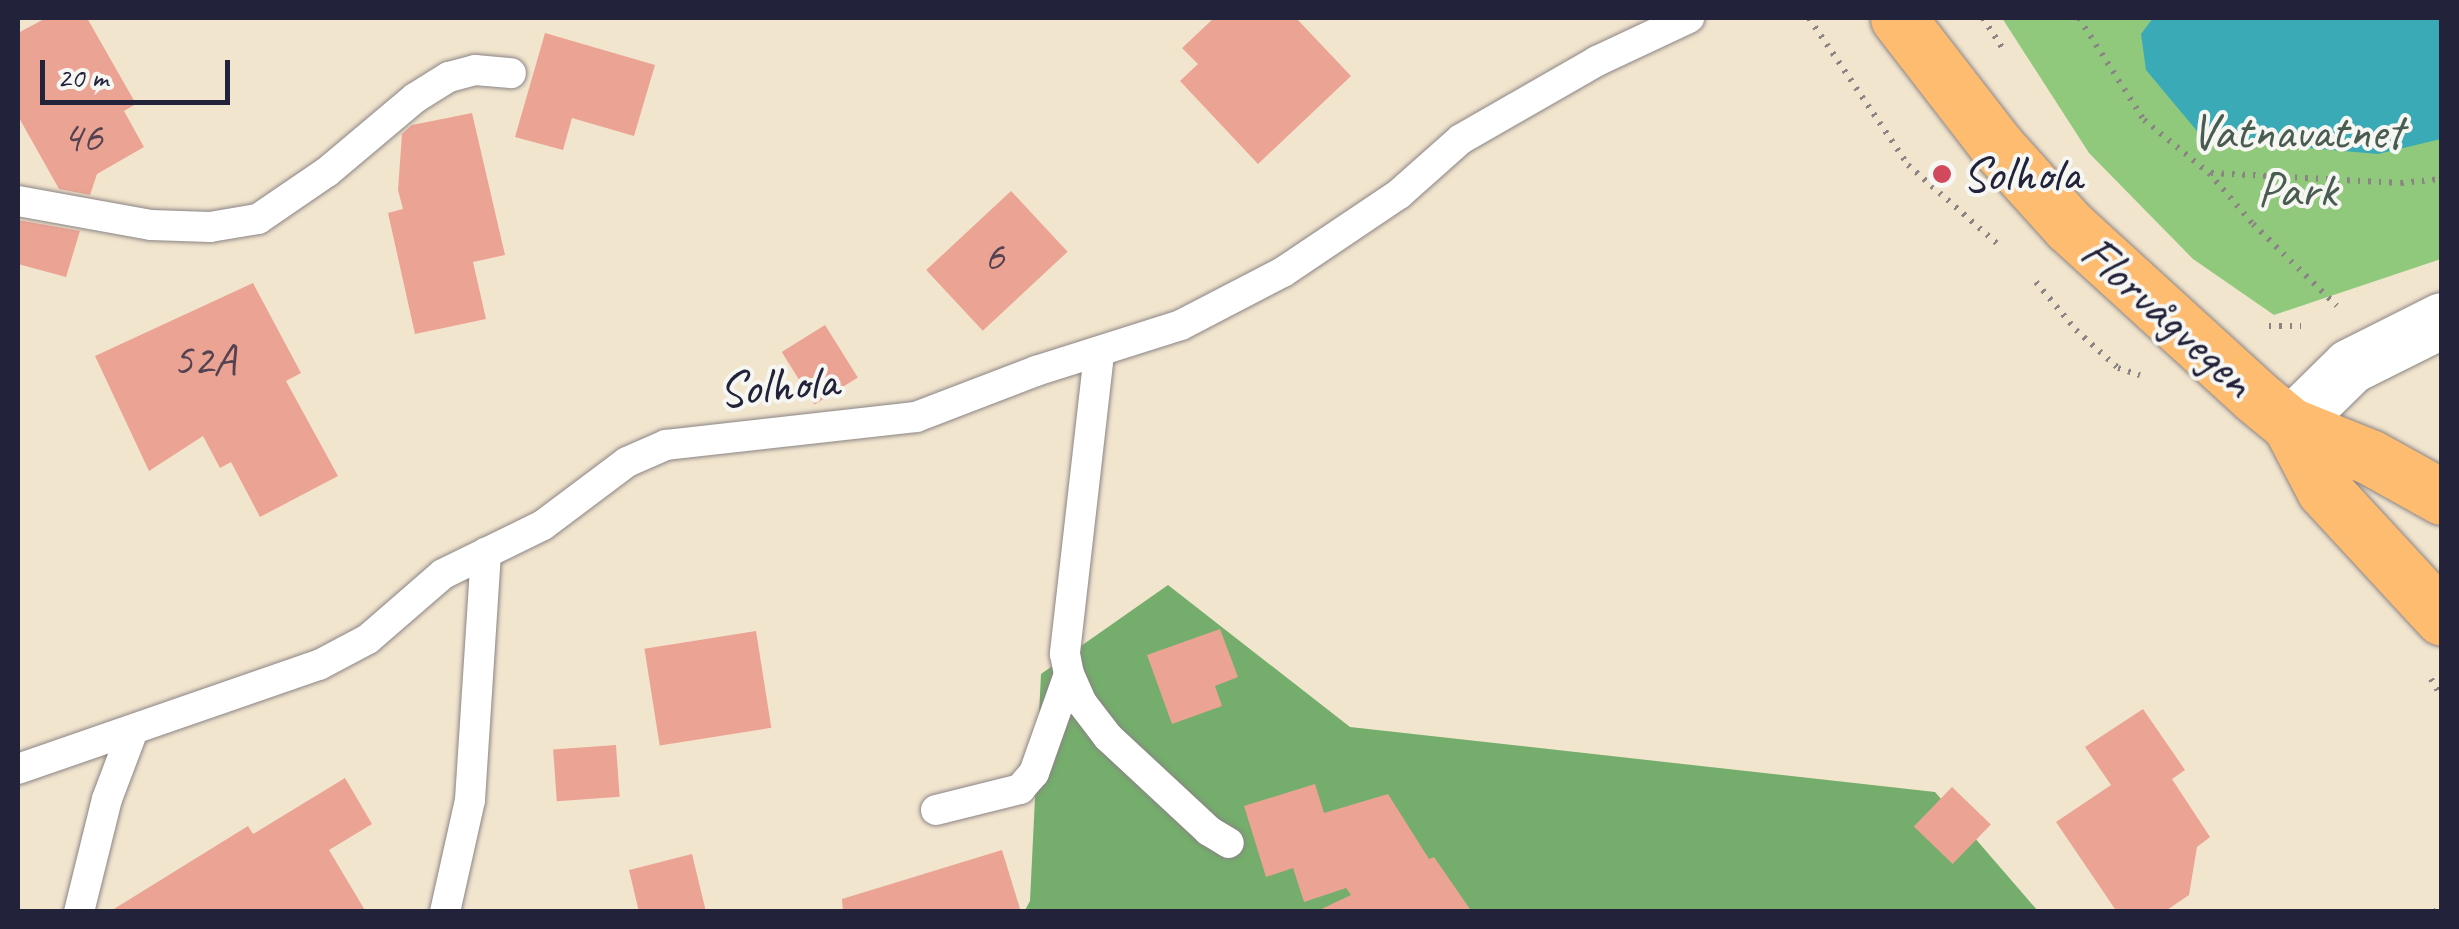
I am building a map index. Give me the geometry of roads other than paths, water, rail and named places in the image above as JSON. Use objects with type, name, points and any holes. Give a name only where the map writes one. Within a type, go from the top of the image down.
[{"type":"main road","name":"Florvågvegen","points":[[1898,18],[1996,146],[2069,226],[2290,424],[2370,457],[2442,496]]},
{"type":"main road","name":"Florvågvegen","points":[[2290,424],[2324,490],[2442,618]]},
{"type":"street","points":[[2290,424],[2350,366],[2442,320]]},
{"type":"lane","name":"Solhola","points":[[18,769],[319,665],[368,639],[443,574],[543,526],[627,462],[666,445],[916,417],[1036,371],[1100,354],[1181,325],[1283,272],[1399,194],[1461,139],[1597,60],[1689,18]]},
{"type":"lane","points":[[18,201],[151,225],[210,227],[258,220],[327,172],[414,98],[448,77],[475,70],[512,73]]},
{"type":"lane","points":[[1100,354],[1065,654],[1069,674],[1082,703],[1108,737],[1209,831],[1229,843]]},
{"type":"lane","points":[[445,912],[470,800],[486,552]]},
{"type":"lane","points":[[936,810],[1020,789],[1034,774],[1069,674]]},
{"type":"lane","points":[[80,912],[107,798],[132,732]]},
{"type":"water","points":[[2153,18],[2441,18],[2441,139],[2378,154],[2274,145],[2197,131],[2146,70],[2141,34]]},
{"type":"place","name":"Solhola","points":[[1942,174]]},
{"type":"park label","name":"Vatnavatnet Park","points":[[2297,160]]}]
